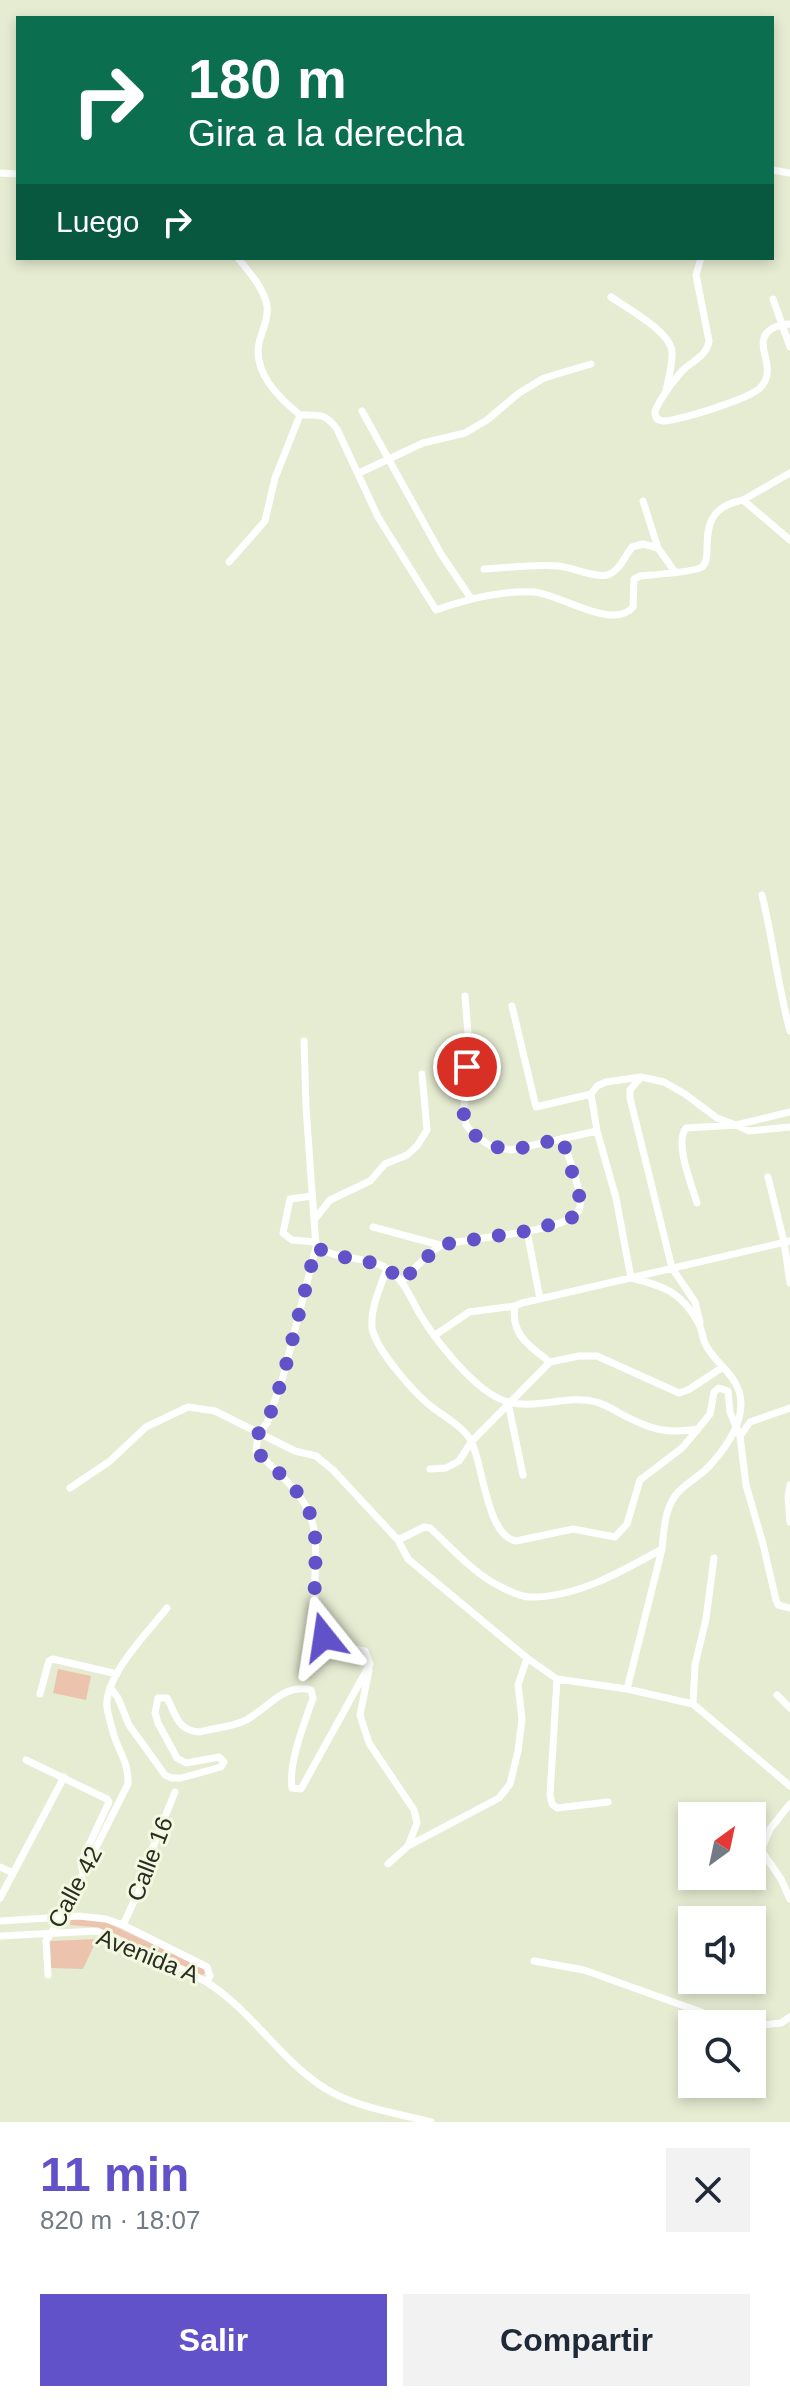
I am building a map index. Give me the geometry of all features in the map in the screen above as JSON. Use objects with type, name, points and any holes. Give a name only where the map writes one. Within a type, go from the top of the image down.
[{"type":"street","points":[[242,260],[262,291],[268,309],[258,347],[259,363],[268,383],[300,415],[322,415],[337,429],[378,517],[436,610],[470,597],[533,592],[604,615],[631,611],[635,601],[634,579],[702,567],[706,562],[706,537],[715,516],[726,505],[743,500],[790,473]]},
{"type":"street","points":[[700,260],[696,275],[708,349],[679,374],[665,393],[655,410],[659,420],[664,422],[690,416],[758,390],[768,376],[769,368],[762,345],[763,336],[786,324]]},
{"type":"street","points":[[611,297],[659,330],[670,342],[672,353],[665,393]]},
{"type":"street","points":[[773,299],[786,324],[790,347]]},
{"type":"street","points":[[359,473],[423,443],[465,433],[544,378],[591,364]]},
{"type":"street","points":[[362,411],[441,554],[470,597]]},
{"type":"street","points":[[229,562],[265,521],[275,478],[300,415]]},
{"type":"street","points":[[743,500],[790,540]]},
{"type":"street","points":[[643,501],[658,548],[675,572]]},
{"type":"street","points":[[484,569],[535,564],[563,566],[603,575],[611,574],[632,547],[643,544],[658,548]]},
{"type":"street","points":[[762,895],[790,1031]]},
{"type":"street","points":[[465,996],[469,1046],[465,1087],[466,1125],[475,1136],[491,1146],[511,1150],[597,1131]]},
{"type":"street","points":[[512,1006],[536,1107],[591,1094],[597,1086],[606,1082],[641,1077],[664,1082],[717,1118],[749,1131],[790,1127]]},
{"type":"street","points":[[304,1041],[316,1244],[283,1377],[267,1423],[258,1434],[256,1451],[307,1508],[315,1540],[314,1601],[324,1637],[331,1642],[365,1651],[370,1664],[360,1715],[369,1743],[414,1810],[417,1823],[408,1846]]},
{"type":"street","points":[[313,1221],[330,1200],[370,1181],[385,1164],[407,1155],[417,1146],[427,1130],[422,1074]]},
{"type":"street","points":[[641,1077],[630,1090],[630,1098],[672,1268],[695,1302],[702,1339],[739,1391],[739,1432],[746,1485],[776,1600],[778,1605],[790,1608]]},
{"type":"street","points":[[591,1094],[631,1278]]},
{"type":"street","points":[[697,1203],[681,1144],[686,1128],[736,1125],[790,1112]]},
{"type":"street","points":[[373,1227],[440,1245],[527,1231],[568,1220],[576,1215],[581,1202],[562,1138]]},
{"type":"street","points":[[768,1177],[787,1241],[790,1283]]},
{"type":"street","points":[[312,1196],[290,1199],[283,1233],[292,1240],[316,1244],[324,1251],[387,1268],[401,1282],[434,1336],[460,1367],[492,1395],[508,1403],[583,1399],[599,1403],[659,1431],[698,1429]]},
{"type":"street","points":[[527,1231],[540,1299]]},
{"type":"street","points":[[434,1336],[469,1312],[515,1306],[787,1241]]},
{"type":"street","points":[[401,1282],[440,1245]]},
{"type":"street","points":[[387,1268],[373,1313],[373,1330],[377,1339],[417,1396],[451,1420],[472,1441],[485,1491],[500,1528],[509,1540],[573,1529],[615,1537],[627,1524],[640,1480],[682,1448],[710,1414],[714,1392],[719,1388],[728,1391],[730,1412],[739,1432]]},
{"type":"street","points":[[631,1278],[664,1286],[677,1295],[701,1328]]},
{"type":"street","points":[[515,1306],[513,1317],[521,1338],[550,1362]]},
{"type":"street","points":[[430,1469],[453,1466],[459,1461],[472,1441],[550,1362],[597,1356],[679,1393],[723,1367]]},
{"type":"street","points":[[508,1403],[523,1475]]},
{"type":"street","points":[[70,1488],[110,1461],[146,1427],[188,1407],[215,1411],[295,1451],[316,1456],[398,1540],[408,1559],[527,1658],[557,1679],[627,1689],[693,1704],[790,1786]]},
{"type":"street","points":[[627,1689],[662,1549],[666,1518],[676,1495],[712,1464],[750,1422],[790,1408]]},
{"type":"street","points":[[790,1485],[790,1522]]},
{"type":"street","points":[[398,1540],[424,1527],[430,1528],[499,1587],[527,1598],[591,1584],[618,1574],[662,1549]]},
{"type":"street","points":[[693,1704],[695,1665],[706,1619],[714,1558]]},
{"type":"street","points":[[167,1608],[110,1687],[129,1725],[165,1775],[176,1778],[221,1767],[224,1762],[219,1757],[186,1763],[177,1758],[155,1713],[158,1698],[167,1698],[176,1720],[194,1732],[245,1721],[273,1698],[299,1688],[311,1690],[313,1698],[292,1770],[292,1788],[301,1789],[370,1664]]},
{"type":"street","points":[[388,1864],[408,1846],[499,1798],[507,1790],[518,1751],[522,1719],[518,1685],[527,1658]]},
{"type":"street","points":[[40,1694],[50,1659],[117,1674]]},
{"type":"street","points":[[557,1679],[552,1804],[557,1808],[608,1802]]},
{"type":"street","name":"Calle 42","points":[[48,1975],[46,1941],[128,1784],[127,1762],[115,1741],[107,1708],[110,1687]]},
{"type":"street","points":[[777,1695],[790,1708]]},
{"type":"street","points":[[26,1760],[109,1802],[81,1862],[83,1873]]},
{"type":"street","points":[[0,1898],[64,1777]]},
{"type":"street","name":"Calle 16","points":[[123,1925],[149,1869],[149,1857],[175,1792]]},
{"type":"street","points":[[790,1804],[770,1829],[761,1850],[781,1879],[790,1899]]},
{"type":"street","points":[[0,1867],[13,1873]]},
{"type":"street","name":"Avenida A","points":[[0,1921],[95,1917],[123,1925],[207,1967],[210,1976],[206,1982],[97,1931],[0,1936]]},
{"type":"street","points":[[534,1961],[584,1970],[696,2010]]},
{"type":"street","points":[[206,1982],[237,2006],[276,2047],[326,2089],[359,2104],[431,2122]]},
{"type":"street","points":[[766,2025],[781,2023],[790,2017]]},
{"type":"shaded area","points":[[58,1669],[91,1676],[86,1700],[53,1693]]},
{"type":"shaded area","points":[[71,1919],[101,1920],[204,1968],[205,1973],[200,1977],[114,1933],[70,1925]]},
{"type":"shaded area","points":[[97,1939],[83,1969],[51,1968],[50,1941]]},
{"type":"route","points":[[324,1637],[314,1601],[315,1540],[307,1508],[256,1451],[258,1434],[267,1423],[283,1377],[316,1247],[346,1258],[370,1261],[387,1268],[401,1282],[440,1245],[527,1231],[568,1220],[580,1208],[581,1202],[562,1138],[511,1150],[491,1146],[475,1136],[466,1125],[467,1067]]}]
